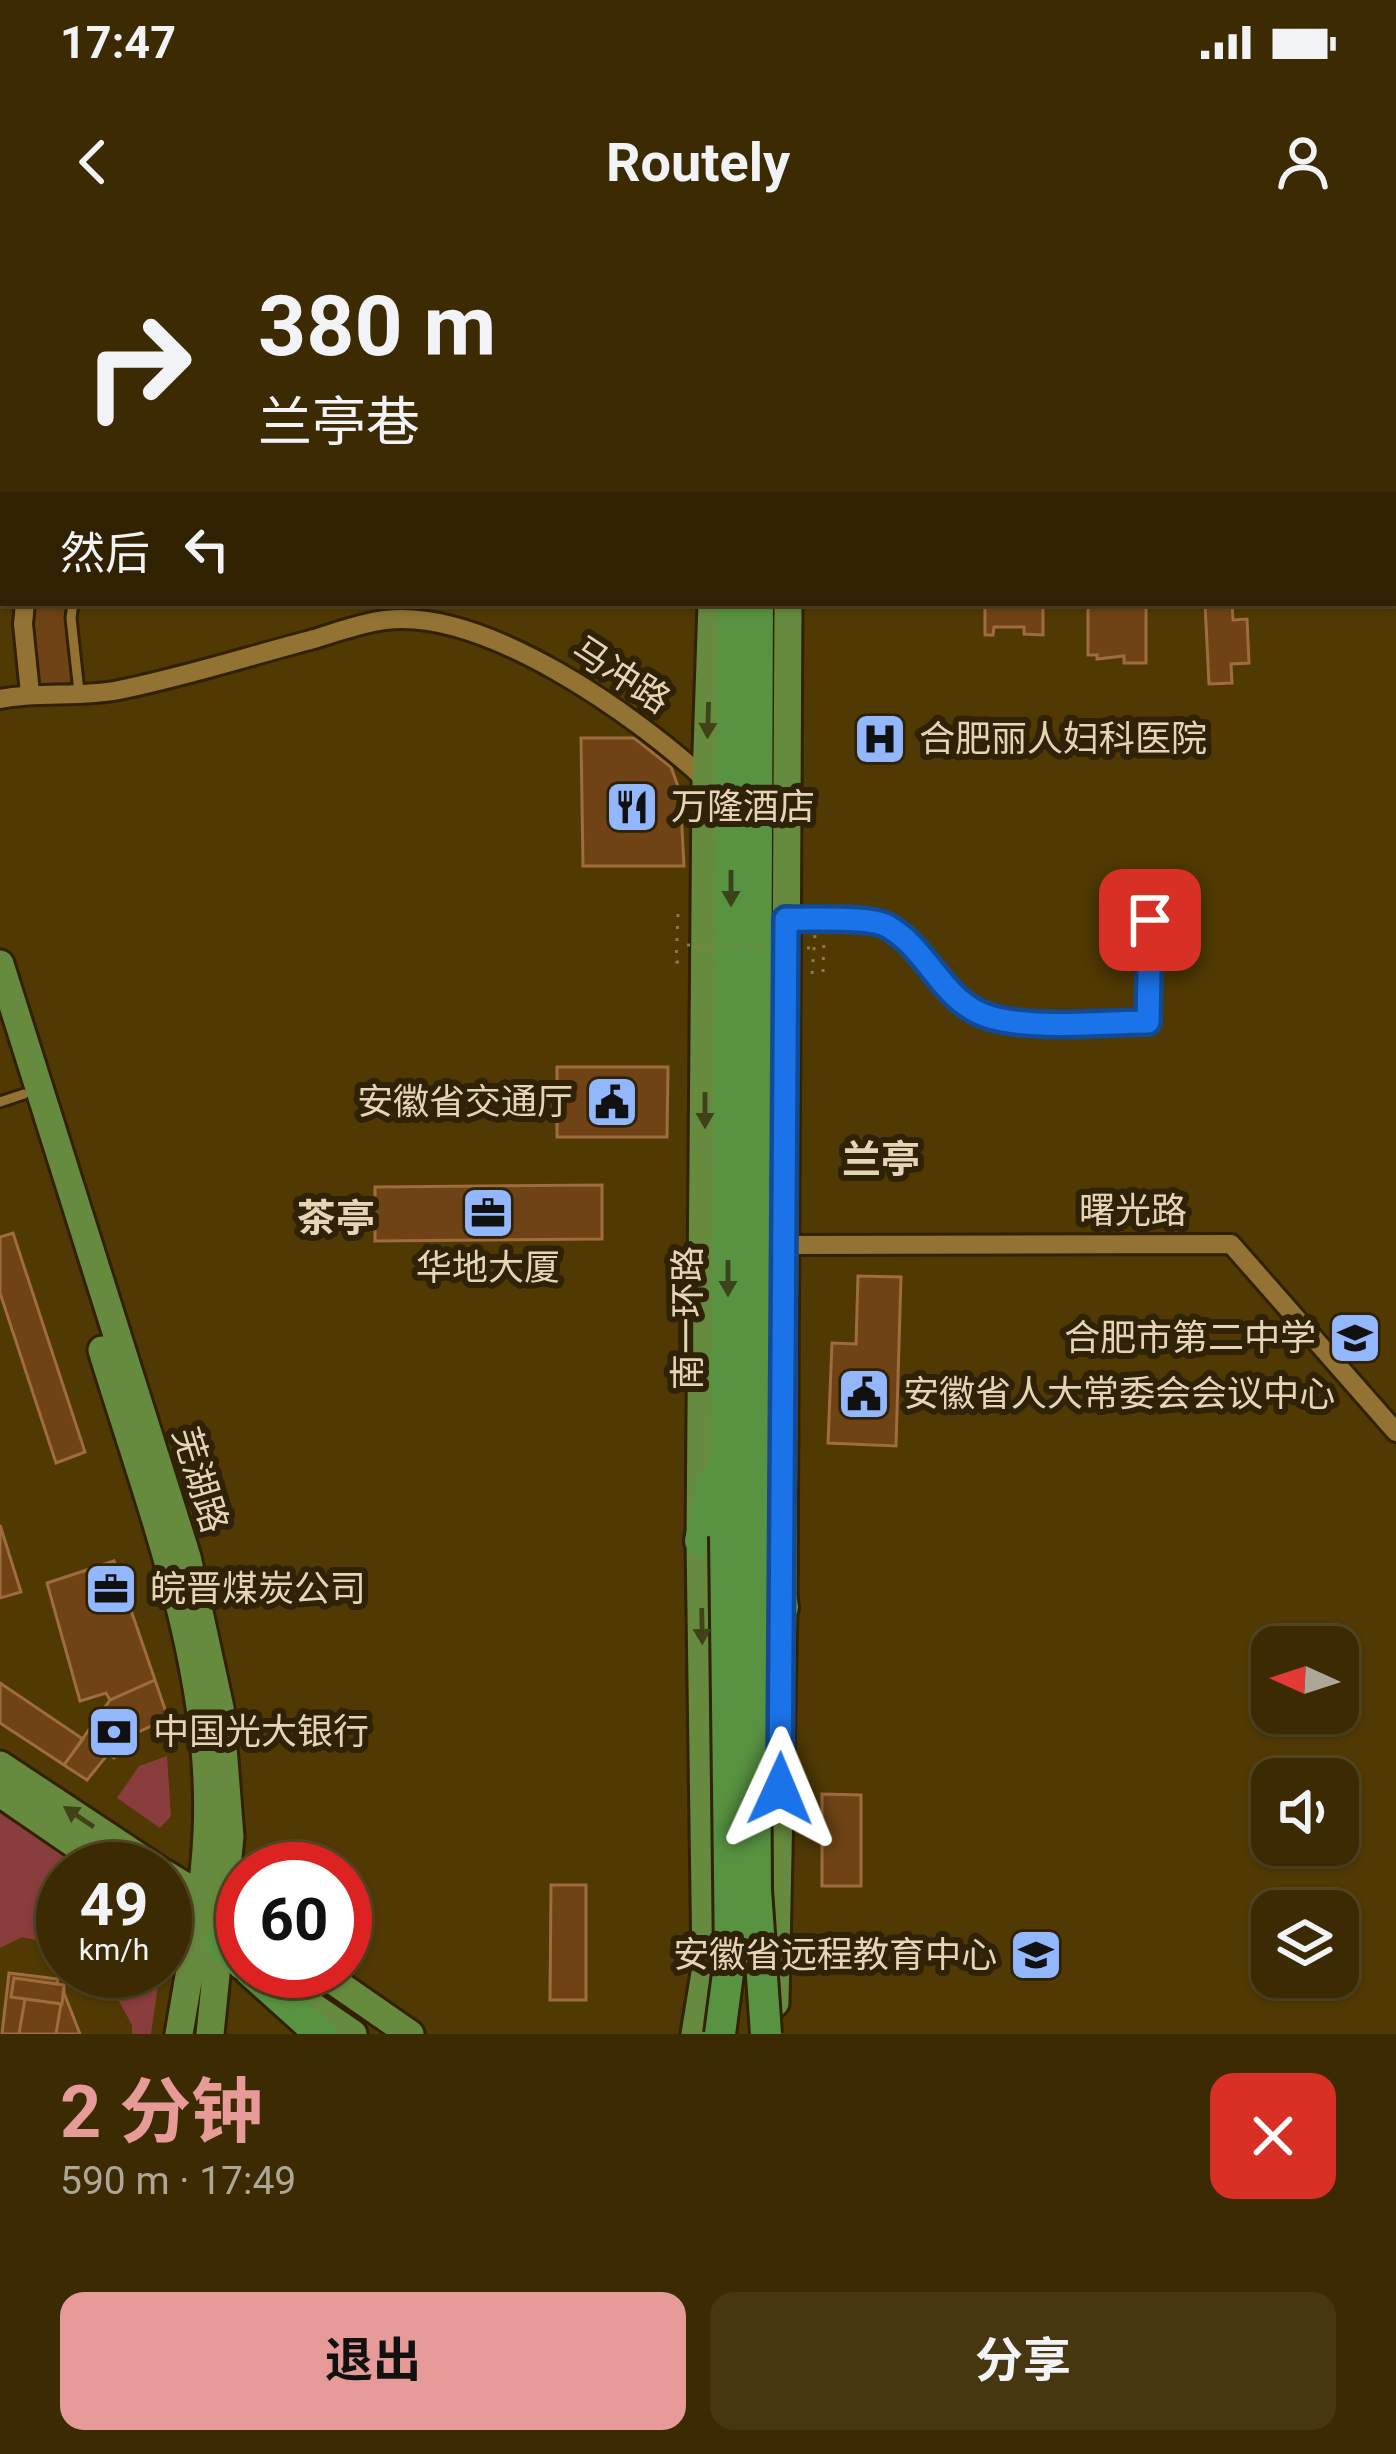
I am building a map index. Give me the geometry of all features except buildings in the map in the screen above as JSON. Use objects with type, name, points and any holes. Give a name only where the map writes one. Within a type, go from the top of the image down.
[{"type":"highway","name":"南一环路","points":[[734,606],[726,1416],[730,1958],[739,2026]]},
{"type":"highway","name":"南一环路","points":[[739,2026],[756,1890],[727,1538],[754,1446],[758,606]]},
{"type":"highway","points":[[754,1446],[783,1607]]},
{"type":"highway","points":[[278,1998],[320,2034]]},
{"type":"main road","points":[[712,606],[706,780],[727,1538],[706,1967],[739,2026]]},
{"type":"main road","points":[[739,2026],[762,1985],[783,1607],[788,606]]},
{"type":"main road","name":"芜湖路","points":[[0,964],[187,1557],[220,1708],[230,1842]]},
{"type":"main road","name":"芜湖路","points":[[0,1025],[12,1098],[183,1614],[201,1726],[207,1832],[216,1884]]},
{"type":"main road","points":[[0,1765],[117,1842]]},
{"type":"main road","points":[[0,1793],[72,1842]]},
{"type":"main road","points":[[192,1901],[216,1923]]},
{"type":"main road","name":"芜湖路","points":[[179,2034],[216,1949]]},
{"type":"main road","name":"芜湖路","points":[[210,2034],[216,1990]]},
{"type":"main road","points":[[301,1998],[353,2034]]},
{"type":"main road","points":[[358,1998],[410,2034]]},
{"type":"street","points":[[25,606],[30,693]]},
{"type":"street","name":"马冲路","points":[[0,698],[114,692],[386,620],[433,622],[506,646],[576,680],[671,748],[706,780]]},
{"type":"street","points":[[786,919],[884,923],[915,949],[958,1002],[990,1017],[1077,1022],[1148,1022],[1150,920]]},
{"type":"street","name":"曙光路","points":[[784,1245],[1232,1244],[1396,1432]]},
{"type":"lane","points":[[73,606],[79,692]]},
{"type":"lane","points":[[706,1967],[717,1984],[733,1987]]},
{"type":"path","points":[[678,914],[676,962],[685,962],[687,944],[814,948]]},
{"type":"path","points":[[812,974],[816,930],[825,930],[824,972]]},
{"type":"shaded area","points":[[167,1756],[171,1816],[160,1828],[117,1798],[139,1766]]},
{"type":"shaded area","points":[[0,1809],[48,1842],[36,1842],[36,1940],[22,1937],[0,1948]]},
{"type":"shaded area","points":[[117,1998],[156,1998],[151,2034],[132,2034]]},
{"type":"place","name":"合肥丽人妇科医院","points":[[880,739]]},
{"type":"place","name":"万隆酒店","points":[[632,807]]},
{"type":"place","name":"安徽省交通厅","points":[[612,1102]]},
{"type":"place","name":"华地大厦","points":[[488,1213]]},
{"type":"place","name":"合肥市第二中学","points":[[1355,1338]]},
{"type":"place","name":"安徽省人大常委会会议中心","points":[[864,1394]]},
{"type":"place","name":"皖晋煤炭公司","points":[[111,1589]]},
{"type":"place","name":"中国光大银行","points":[[114,1732]]},
{"type":"place","name":"安徽省远程教育中心","points":[[1036,1955]]},
{"type":"district","name":"兰亭","points":[[881,1160]]},
{"type":"district","name":"茶亭","points":[[336,1219]]},
{"type":"route","points":[[780,1789],[786,919],[884,923],[915,949],[958,1002],[990,1017],[1021,1022],[1148,1022],[1150,920]]}]
